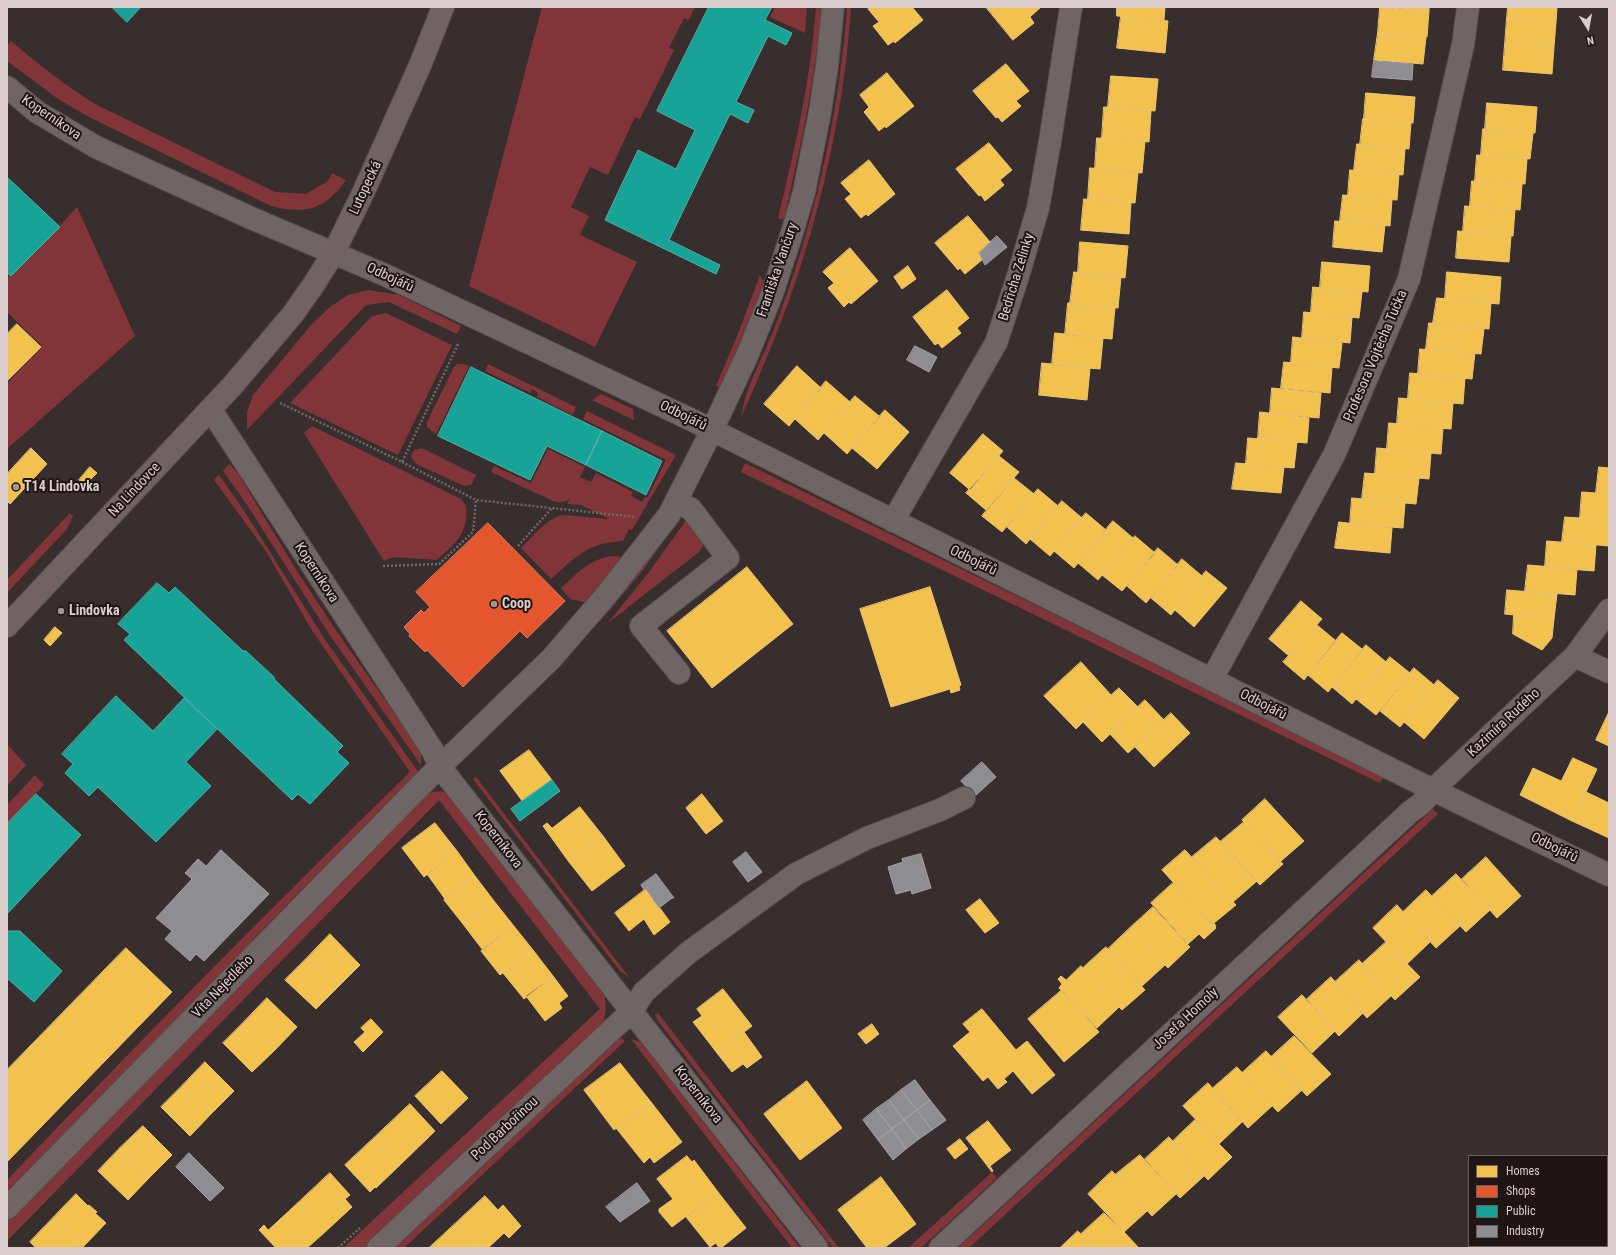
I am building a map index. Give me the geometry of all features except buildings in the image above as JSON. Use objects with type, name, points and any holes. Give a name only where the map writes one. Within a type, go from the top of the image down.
[{"type":"main road","name":"Lutopecká","points":[[261,353],[294,314],[333,254],[388,140],[443,7]]},
{"type":"main road","name":"Na Lindovce","points":[[7,626],[211,410],[261,353]]},
{"type":"street","name":"Františka Vančury","points":[[672,508],[712,430],[747,356],[772,294],[804,192],[820,112],[827,66],[833,7]]},
{"type":"street","name":"Bedřicha Zelinky","points":[[893,521],[996,343],[1038,208],[1071,7]]},
{"type":"street","name":"Profesora Vojtěcha Tučka","points":[[1212,679],[1334,455],[1409,279],[1463,45],[1468,7]]},
{"type":"street","name":"Koperníkova","points":[[7,87],[43,116],[96,147],[333,254]]},
{"type":"street","name":"Odbojářů","points":[[333,254],[385,275],[712,430],[1433,790],[1609,875]]},
{"type":"street","name":"Koperníkova","points":[[211,410],[428,744],[440,767],[817,1248]]},
{"type":"street","name":"Víta Nejedlého","points":[[7,1208],[440,767],[551,659],[608,593],[672,508]]},
{"type":"street","points":[[672,508],[691,509],[728,558],[642,626],[679,673]]},
{"type":"street","name":"Kazimíra Rudého","points":[[1433,790],[1575,656],[1609,610]]},
{"type":"street","points":[[1575,656],[1609,672]]},
{"type":"street","name":"Josefa Homoly","points":[[940,1248],[1410,812],[1421,804],[1433,790]]},
{"type":"street","name":"Pod Barbořinou","points":[[378,1248],[632,1011],[644,992],[688,954],[796,874],[867,838],[940,810],[964,798]]},
{"type":"path","points":[[402,462],[459,342]]},
{"type":"path","points":[[280,403],[402,462],[476,500],[637,517]]},
{"type":"path","points":[[383,566],[438,564],[473,532],[476,500]]},
{"type":"path","points":[[518,546],[539,524],[552,507]]},
{"type":"shaded area","points":[[542,7],[695,7],[689,20],[684,18],[669,48],[674,50],[640,119],[635,117],[608,175],[590,167],[571,207],[589,216],[580,235],[637,262],[595,347],[469,286]]},
{"type":"shaded area","points":[[775,7],[807,7],[805,33],[770,17]]},
{"type":"shaded area","points":[[816,7],[821,7],[815,61],[801,140],[784,219],[778,218],[806,87],[814,34]]},
{"type":"shaded area","points":[[847,7],[851,7],[844,78],[831,150],[814,220],[787,305],[741,418],[745,400],[754,374],[772,333],[789,288],[819,185],[834,114],[844,43]]},
{"type":"shaded area","points":[[11,41],[52,74],[95,104],[275,192],[306,194],[328,181],[332,173],[346,180],[331,198],[314,207],[294,210],[271,206],[89,117],[58,99],[7,61],[7,46]]},
{"type":"shaded area","points":[[77,207],[135,336],[7,449],[7,383],[42,346],[7,312],[7,278],[10,275],[11,276],[39,249]]},
{"type":"shaded area","points":[[760,275],[763,281],[762,288],[721,389],[716,386]]},
{"type":"shaded area","points":[[369,290],[399,295],[461,326],[457,334],[389,302],[366,305],[247,430],[247,412],[253,395],[312,324],[330,307],[348,295]]},
{"type":"shaded area","points":[[386,313],[452,345],[398,455],[290,403],[372,316]]},
{"type":"shaded area","points":[[457,364],[469,366],[436,434],[427,427],[427,422],[454,367]]},
{"type":"shaded area","points":[[488,364],[576,407],[573,415],[537,397],[538,393],[532,389],[530,393],[485,371]]},
{"type":"shaded area","points":[[601,394],[633,409],[634,420],[592,400]]},
{"type":"shaded area","points":[[587,411],[676,455],[632,530],[629,529],[623,541],[600,545],[583,552],[551,579],[521,548],[546,523],[552,519],[564,515],[609,519],[581,505],[567,504],[570,498],[562,502],[553,501],[491,472],[494,466],[531,483],[548,449],[585,467],[580,477],[591,482],[596,473],[633,492],[631,496],[642,502],[645,497],[647,498],[666,460],[583,419]]},
{"type":"shaded area","points":[[312,426],[461,499],[466,508],[466,519],[462,532],[452,547],[437,560],[394,557],[384,561],[304,433]]},
{"type":"shaded area","points":[[422,448],[476,475],[472,484],[466,486],[462,485],[416,464],[411,457],[414,450]]},
{"type":"shaded area","points":[[745,463],[1384,776],[1380,783],[741,472]]},
{"type":"shaded area","points":[[229,464],[237,472],[297,571],[335,629],[418,747],[421,754],[421,765],[329,634],[247,505],[223,471]]},
{"type":"shaded area","points":[[219,475],[243,509],[324,638],[419,773],[318,881],[301,890],[253,939],[246,954],[7,1198],[7,1180],[207,974],[410,772],[311,629],[266,551],[214,480]]},
{"type":"shaded area","points":[[70,513],[73,516],[67,529],[7,593],[7,580]]},
{"type":"shaded area","points":[[681,516],[644,569],[603,618],[471,753],[469,751],[673,521]]},
{"type":"shaded area","points":[[689,516],[704,544],[699,552],[608,623],[649,572]]},
{"type":"shaded area","points":[[613,556],[622,559],[591,601],[584,602],[570,599],[561,588],[590,563]]},
{"type":"shaded area","points":[[7,744],[26,765],[7,786]]},
{"type":"shaded area","points":[[35,775],[44,785],[7,824],[7,805]]},
{"type":"shaded area","points":[[476,777],[629,977],[620,971],[473,779]]},
{"type":"shaded area","points":[[441,791],[449,794],[602,989],[606,1007],[602,1025],[364,1248],[343,1248],[600,1009],[439,800],[7,1241],[7,1220],[420,798],[432,792]]},
{"type":"shaded area","points":[[1433,809],[1438,814],[969,1248],[958,1248]]},
{"type":"shaded area","points":[[658,1013],[839,1248],[833,1248],[658,1021],[655,1015]]},
{"type":"shaded area","points":[[622,1038],[625,1041],[404,1248],[386,1248],[609,1042]]},
{"type":"shaded area","points":[[631,1039],[640,1042],[646,1048],[800,1248],[792,1248]]},
{"type":"shaded area","points":[[992,1172],[997,1178],[921,1248],[908,1248]]},
{"type":"place","name":"T14 Lindovka","points":[[16,487]]},
{"type":"place","name":"Coop","points":[[494,604]]},
{"type":"place","name":"Lindovka","points":[[61,611]]}]
